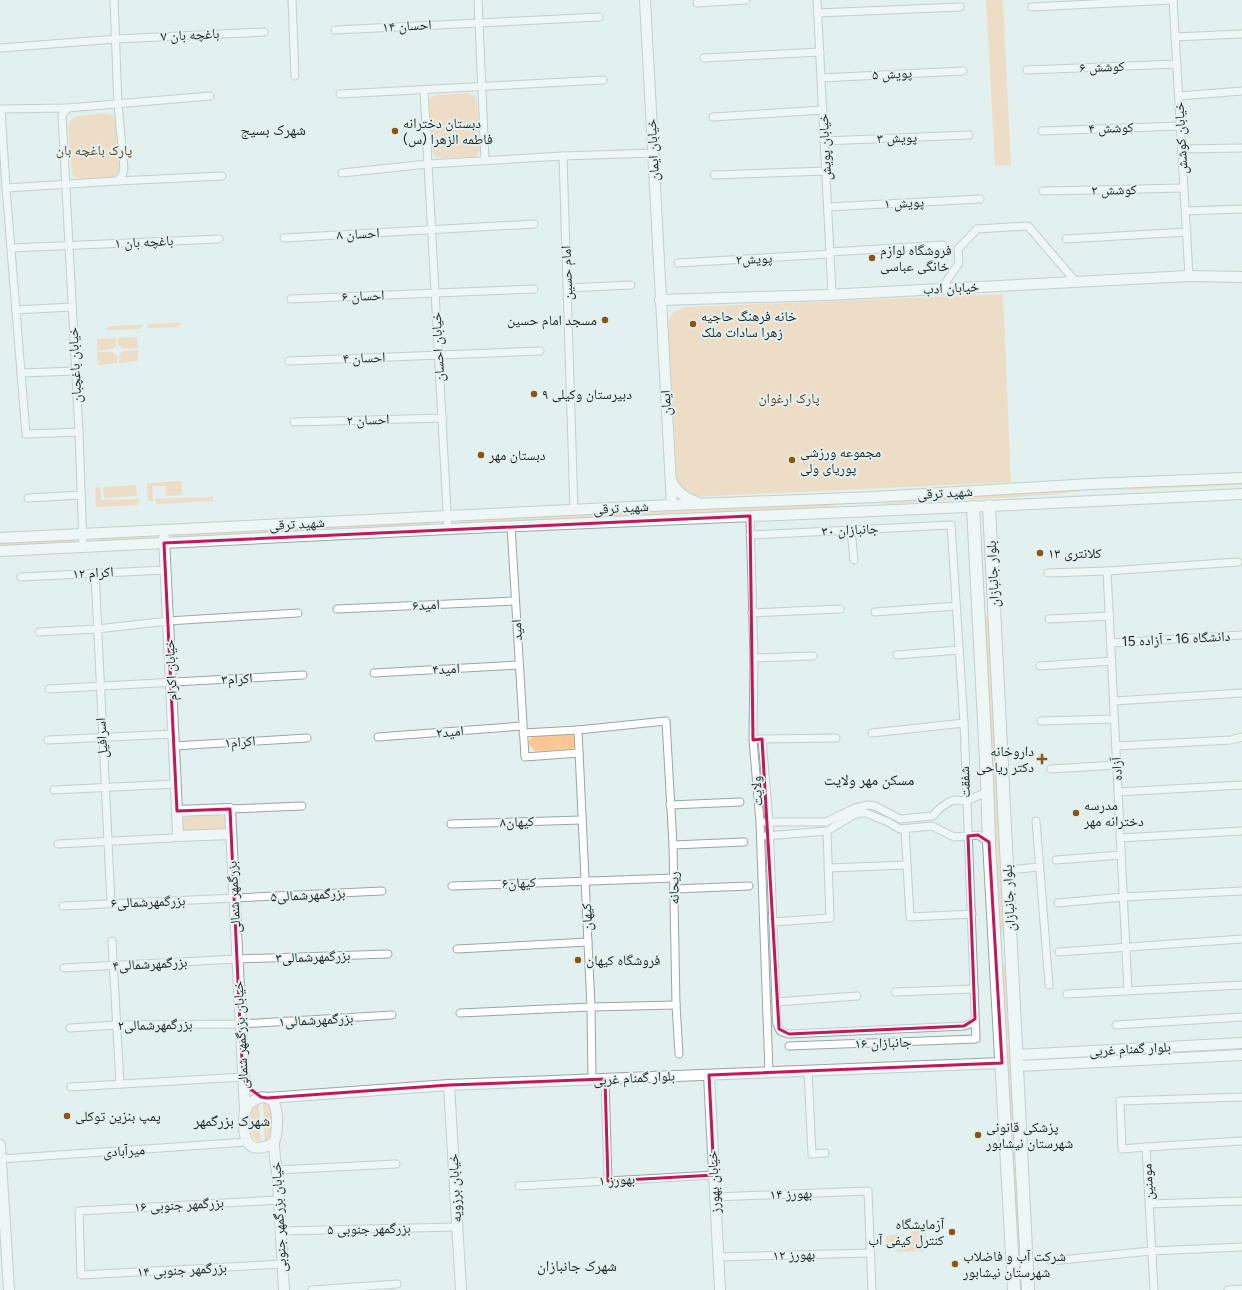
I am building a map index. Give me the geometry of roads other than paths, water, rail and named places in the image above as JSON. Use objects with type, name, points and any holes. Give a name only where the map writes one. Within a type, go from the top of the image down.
[{"type":"main road","name":"خیابان ایمان","points":[[645,0],[660,300]]},
{"type":"main road","name":"خیابان ادب","points":[[660,300],[832,294],[1189,276],[1242,277]]},
{"type":"main road","name":"ایمان","points":[[660,300],[672,505]]},
{"type":"main road","points":[[670,478],[674,485],[686,497],[703,504]]},
{"type":"main road","name":"شهید ترقی","points":[[0,538],[672,505],[875,497],[1090,484],[1242,478]]},
{"type":"main road","points":[[1090,484],[1091,501]]},
{"type":"main road","name":"شهید ترقی","points":[[0,551],[511,526],[973,507],[1242,494]]},
{"type":"main road","points":[[875,497],[876,510]]},
{"type":"main road","name":"بلوار جانبازان","points":[[989,506],[1018,1060],[1028,1290]]},
{"type":"main road","name":"بلوار جانبازان","points":[[973,507],[989,842],[1014,1290]]},
{"type":"main road","name":"خیابان اکرام","points":[[163,530],[178,836]]},
{"type":"main road","points":[[978,607],[994,607]]},
{"type":"main road","points":[[177,811],[230,809],[231,834],[178,836]]},
{"type":"main road","name":"بزرگمهر شمالی","points":[[231,834],[237,959]]},
{"type":"main road","points":[[996,959],[1012,958]]},
{"type":"main road","name":"خیابان بزرگمهر شمالی","points":[[237,959],[245,1110]]},
{"type":"main road","name":"بلوار گمنام غربی","points":[[1018,1060],[1030,1054],[1242,1043]]},
{"type":"main road","points":[[1030,1054],[1031,1065]]},
{"type":"main road","name":"بلوار گمنام غربی","points":[[1018,1060],[1031,1065],[1242,1055]]},
{"type":"main road","name":"بلوار گمنام غربی","points":[[264,1097],[449,1085],[605,1080],[1002,1063]]},
{"type":"main road","name":"خیابان بهورز","points":[[709,1075],[720,1290]]},
{"type":"main road","points":[[243,1077],[249,1088],[273,1102],[276,1110],[277,1127],[274,1143],[261,1148],[255,1148],[247,1142],[244,1134],[243,1116],[245,1110],[250,1104],[264,1097]]},
{"type":"main road","name":"خیابان برزویه","points":[[449,1085],[461,1290]]},
{"type":"main road","name":"خیابان بزرگمهر جنوبی","points":[[274,1143],[284,1290]]},
{"type":"main road","points":[[0,1145],[9,1290]]},
{"type":"main road","points":[[1007,1159],[1012,1163],[1018,1163],[1022,1158]]},
{"type":"street","points":[[114,0],[118,104],[124,169],[122,176],[117,181]]},
{"type":"street","points":[[292,0],[295,76]]},
{"type":"street","points":[[478,0],[485,160]]},
{"type":"street","points":[[697,2],[746,0]]},
{"type":"street","name":"خیابان پویش","points":[[817,0],[832,294]]},
{"type":"street","points":[[1032,7],[1173,0]]},
{"type":"street","name":"خیابان کوشش","points":[[1173,0],[1189,276]]},
{"type":"street","points":[[817,13],[960,7]]},
{"type":"street","name":"احسان ۱۴","points":[[335,30],[599,17]]},
{"type":"street","name":"باغچه بان ۷","points":[[0,48],[116,39],[264,32]]},
{"type":"street","points":[[1175,37],[1242,34]]},
{"type":"street","points":[[704,58],[820,52]]},
{"type":"street","name":"کوشش ۶","points":[[1027,70],[1177,64]]},
{"type":"street","name":"پویش ۵","points":[[821,78],[963,71]]},
{"type":"street","points":[[340,94],[603,80]]},
{"type":"street","name":"خیابان احسان","points":[[424,90],[448,529]]},
{"type":"street","points":[[1179,96],[1242,91]]},
{"type":"street","points":[[79,432],[26,434],[1,109],[68,108],[210,96]]},
{"type":"street","name":"خیابان باغچبان","points":[[68,108],[62,115],[79,432],[83,547]]},
{"type":"street","points":[[713,117],[822,110]]},
{"type":"street","name":"کوشش ۴","points":[[1042,131],[1180,126]]},
{"type":"street","name":"پویش ۳","points":[[824,141],[969,135]]},
{"type":"street","points":[[1182,150],[1242,148]]},
{"type":"street","points":[[342,173],[485,160],[653,153]]},
{"type":"street","name":"امام حسین","points":[[563,156],[574,510]]},
{"type":"street","points":[[714,175],[826,170]]},
{"type":"street","points":[[6,188],[222,176]]},
{"type":"street","name":"کوشش ۲","points":[[1043,191],[1184,188]]},
{"type":"street","name":"پویش ۱","points":[[828,207],[980,199]]},
{"type":"street","points":[[1186,211],[1242,209]]},
{"type":"street","name":"احسان ۸","points":[[284,238],[534,224]]},
{"type":"street","points":[[941,289],[959,263],[958,249],[977,229],[1028,226],[1076,282]]},
{"type":"street","points":[[1066,239],[1187,232]]},
{"type":"street","name":"باغچه بان ۱","points":[[12,248],[219,239]]},
{"type":"street","name":"پویش۲","points":[[678,263],[943,245]]},
{"type":"street","points":[[568,288],[631,285]]},
{"type":"street","name":"احسان ۶","points":[[291,299],[534,289]]},
{"type":"street","points":[[16,310],[72,308]]},
{"type":"street","name":"احسان ۴","points":[[289,361],[540,351]]},
{"type":"street","points":[[21,373],[76,371]]},
{"type":"street","name":"احسان ۲","points":[[294,422],[442,418]]},
{"type":"street","points":[[28,498],[81,495]]},
{"type":"street","name":"ولایت","points":[[750,516],[754,658],[754,740],[760,822],[769,1072]]},
{"type":"street","name":"جانبازان ۳۰","points":[[750,535],[951,525]]},
{"type":"street","name":"شفقت","points":[[951,525],[964,723],[976,1039]]},
{"type":"street","name":"امید","points":[[511,526],[525,757],[579,753]]},
{"type":"street","points":[[852,530],[854,560]]},
{"type":"street","points":[[1048,573],[1107,571],[1238,562]]},
{"type":"street","name":"اکرام ۱۲","points":[[21,576],[166,570]]},
{"type":"street","name":"آزاده","points":[[1107,571],[1128,991]]},
{"type":"street","name":"اسرافیل","points":[[95,573],[111,904]]},
{"type":"street","name":"امید۶","points":[[337,609],[515,601]]},
{"type":"street","points":[[875,612],[956,606]]},
{"type":"street","points":[[752,613],[840,609]]},
{"type":"street","points":[[39,632],[168,621],[298,613]]},
{"type":"street","points":[[1049,619],[1110,616]]},
{"type":"street","name":"دانشگاه 16 - آزاده 15","points":[[1111,642],[1242,635]]},
{"type":"street","points":[[897,655],[959,650]]},
{"type":"street","points":[[754,658],[813,656]]},
{"type":"street","points":[[1040,666],[1112,661]]},
{"type":"street","name":"امید۴","points":[[374,673],[519,666]]},
{"type":"street","name":"اکرام۳","points":[[49,689],[303,675]]},
{"type":"street","points":[[1114,701],[1242,693]]},
{"type":"street","points":[[1041,721],[1114,719]]},
{"type":"street","name":"ریحانه","points":[[578,730],[666,721],[673,845],[676,1005],[679,1054]]},
{"type":"street","points":[[872,733],[964,723]]},
{"type":"street","points":[[523,729],[578,730],[579,753]]},
{"type":"street","name":"امید۲","points":[[378,738],[523,729]]},
{"type":"street","points":[[48,740],[102,736],[173,734]]},
{"type":"street","points":[[1116,746],[1231,740],[1242,737]]},
{"type":"street","name":"اکرام۱","points":[[174,746],[307,738]]},
{"type":"street","points":[[754,740],[836,738]]},
{"type":"street","points":[[762,739],[770,836],[776,1002],[778,1025],[782,1032],[789,1034],[964,1026],[970,1024],[975,1019]]},
{"type":"street","name":"کیهان","points":[[579,753],[591,1007],[592,1080]]},
{"type":"street","points":[[1051,769],[1117,765]]},
{"type":"street","points":[[54,790],[176,784]]},
{"type":"street","points":[[1118,792],[1242,785]]},
{"type":"street","points":[[760,822],[826,822],[855,808],[868,805],[875,806],[900,819],[933,816],[939,809],[949,802],[955,800],[966,801],[987,792]]},
{"type":"street","points":[[670,805],[740,802]]},
{"type":"street","points":[[230,809],[302,806]]},
{"type":"street","points":[[760,836],[827,831],[859,813],[866,813],[888,822],[900,830],[932,826],[954,838],[978,835],[989,842]]},
{"type":"street","name":"کیهان۸","points":[[451,824],[582,820]]},
{"type":"street","points":[[1036,821],[1049,986]]},
{"type":"street","points":[[906,829],[910,917],[972,914]]},
{"type":"street","points":[[774,922],[830,918],[827,831]]},
{"type":"street","points":[[1120,838],[1242,831]]},
{"type":"street","points":[[58,844],[172,838],[178,836]]},
{"type":"street","points":[[673,845],[744,842]]},
{"type":"street","points":[[1056,860],[1121,855]]},
{"type":"street","points":[[828,868],[907,865]]},
{"type":"street","points":[[1007,870],[1039,867]]},
{"type":"street","name":"کیهان۶","points":[[452,886],[674,878]]},
{"type":"street","points":[[674,889],[749,886]]},
{"type":"street","name":"بزرگمهرشمالی۵","points":[[234,898],[382,891]]},
{"type":"street","points":[[1058,903],[1123,897],[1242,891]]},
{"type":"street","name":"بزرگمهرشمالی۶","points":[[62,906],[234,898]]},
{"type":"street","points":[[1060,952],[1242,939]]},
{"type":"street","points":[[112,941],[120,1084]]},
{"type":"street","points":[[457,949],[588,942]]},
{"type":"street","name":"بزرگمهرشمالی۳","points":[[237,959],[388,954]]},
{"type":"street","name":"بزرگمهرشمالی۴","points":[[64,968],[237,959]]},
{"type":"street","points":[[1067,994],[1242,985]]},
{"type":"street","points":[[895,992],[974,989]]},
{"type":"street","points":[[776,1002],[857,996]]},
{"type":"street","points":[[460,1013],[676,1005]]},
{"type":"street","name":"بزرگمهرشمالی۱","points":[[240,1024],[392,1015]]},
{"type":"street","points":[[1116,1025],[1242,1017]]},
{"type":"street","name":"بزرگمهرشمالی۲","points":[[70,1028],[117,1025],[240,1024]]},
{"type":"street","name":"جانبازان ۱۶","points":[[789,1046],[976,1039]]},
{"type":"street","points":[[808,1071],[812,1154],[825,1153]]},
{"type":"street","points":[[71,1087],[243,1077]]},
{"type":"street","points":[[605,1080],[608,1181]]},
{"type":"street","name":"مومنین","points":[[1154,1290],[1146,1147],[1122,1149],[1120,1101],[1242,1097]]},
{"type":"street","points":[[1146,1147],[1242,1141]]},
{"type":"street","name":"میرآبادی","points":[[1,1159],[247,1142]]},
{"type":"street","points":[[277,1170],[396,1164]]},
{"type":"street","name":"بهورز ۱","points":[[520,1186],[714,1175]]},
{"type":"street","name":"بهورز ۱۴","points":[[715,1197],[868,1191],[870,1253]]},
{"type":"street","name":"بزرگمهر جنوبی ۱۶","points":[[81,1275],[79,1211],[279,1200]]},
{"type":"street","points":[[1149,1204],[1242,1201]]},
{"type":"street","name":"بزرگمهر جنوبی ۵","points":[[280,1231],[457,1227]]},
{"type":"street","points":[[1051,1261],[1151,1251],[1242,1247]]},
{"type":"street","points":[[870,1253],[872,1290]]},
{"type":"street","name":"بهورز ۱۲","points":[[718,1257],[870,1253]]},
{"type":"street","name":"بزرگمهر جنوبی ۱۴","points":[[81,1275],[282,1264]]},
{"type":"street","points":[[312,1290],[397,1284]]},
{"type":"street","points":[[1228,1290],[1242,1289]]},
{"type":"place","name":"دبستان دخترانه فاطمه الزهرا (س)","points":[[395,131]]},
{"type":"place","name":"فروشگاه لوازم خانگی عباسی","points":[[872,258]]},
{"type":"place","name":"مسجد امام حسین","points":[[605,320]]},
{"type":"place","name":"خانه فرهنگ حاجیه زهرا سادات ملک","points":[[693,324]]},
{"type":"place","name":"دبیرستان وکیلی ۹","points":[[534,394]]},
{"type":"place","name":"دبستان مهر","points":[[481,455]]},
{"type":"place","name":"مجموعه ورزشی پوریای ولی","points":[[792,460]]},
{"type":"place","name":"کلانتری ۱۳","points":[[1040,553]]},
{"type":"place","name":"داروخانه دکتر ریاحی","points":[[1042,759]]},
{"type":"place","name":"مدرسه دخترانه مهر","points":[[1076,813]]},
{"type":"place","name":"فروشگاه کیهان","points":[[578,960]]},
{"type":"place","name":"پمپ بنزین توکلی","points":[[67,1116]]},
{"type":"place","name":"پزشکی قانونی شهرستان نیشابور","points":[[978,1135]]},
{"type":"place","name":"آزمایشگاه کنترل کیفی آب","points":[[952,1232]]},
{"type":"place","name":"شرکت آب و فاضلاب شهرستان نیشابور","points":[[955,1264]]},
{"type":"district","name":"شهرک بسیج","points":[[273,130]]},
{"type":"district","name":"مسکن مهر ولایت","points":[[869,780]]},
{"type":"district","name":"شهرک بزرگمهر","points":[[232,1121]]},
{"type":"district","name":"شهرک جانبازان","points":[[577,1266]]},
{"type":"park label","name":"پارک باغچه بان","points":[[94,150]]},
{"type":"park label","name":"پارک ارغوان","points":[[789,398]]}]
